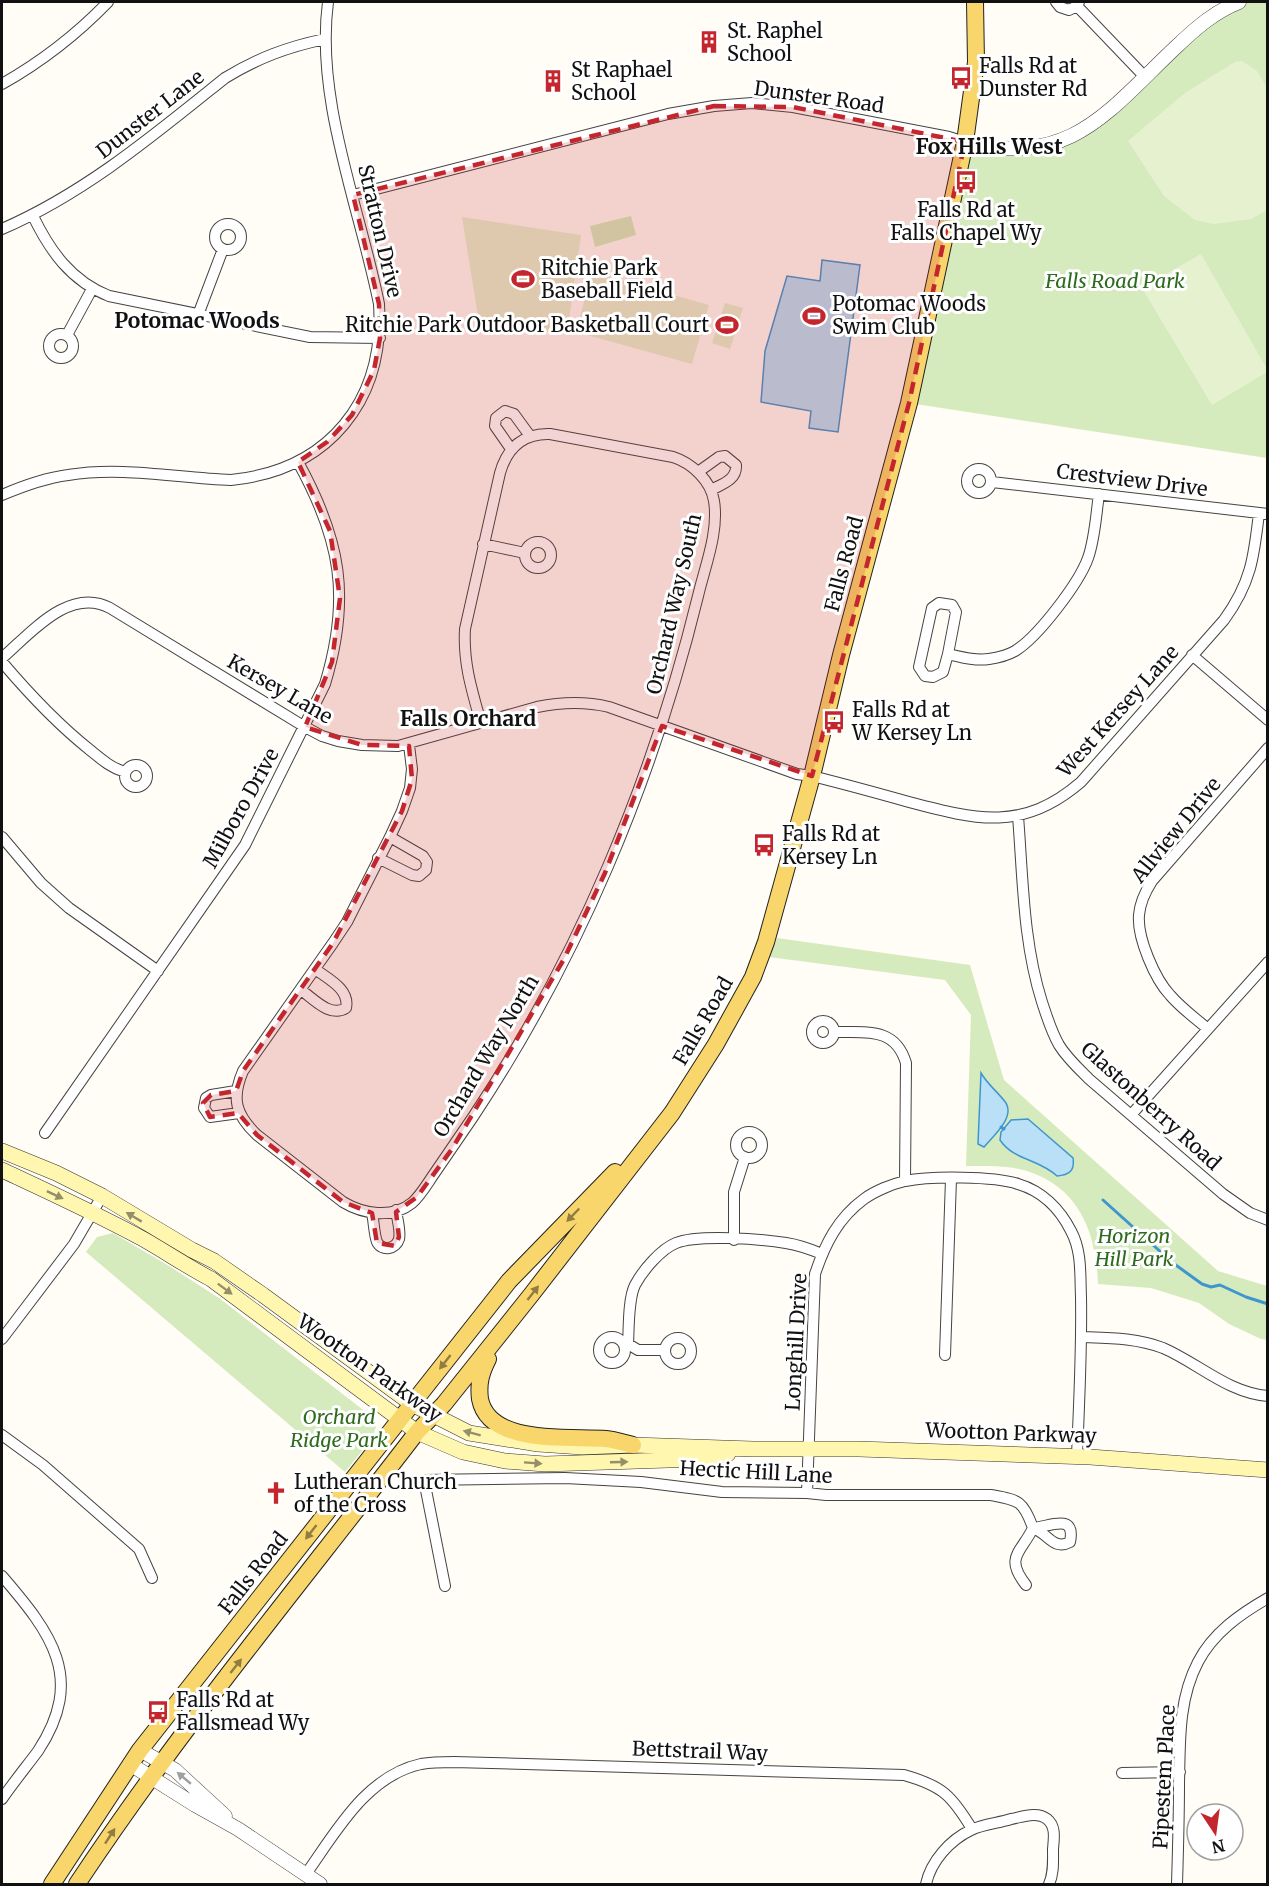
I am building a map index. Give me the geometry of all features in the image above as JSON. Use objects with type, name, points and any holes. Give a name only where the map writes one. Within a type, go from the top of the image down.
[{"type":"main road","name":"Falls Road","points":[[78,1884],[162,1762],[417,1432],[433,1417],[506,1326],[672,1113],[716,1044],[753,977],[766,942],[812,776],[849,626],[909,403],[965,142],[976,62],[975,2]]},
{"type":"main road","name":"Falls Road","points":[[52,1884],[140,1749],[509,1281],[672,1113]]},
{"type":"main road","name":"Wootton Parkway","points":[[2,1151],[56,1173],[102,1196],[184,1246],[214,1261],[412,1404],[433,1417],[469,1433],[509,1440],[582,1447],[633,1445],[753,1449],[870,1449],[1077,1456],[1268,1470]]},
{"type":"main road","name":"Wootton Parkway","points":[[2,1170],[146,1240],[184,1265],[211,1279],[417,1432],[463,1452],[505,1461],[545,1464],[699,1459],[753,1449]]},
{"type":"main road","points":[[506,1326],[482,1370],[479,1381],[481,1404],[497,1426],[516,1432],[609,1439],[633,1445]]},
{"type":"street","points":[[2,84],[77,32],[108,2]]},
{"type":"street","name":"Stratton Drive","points":[[2,495],[35,482],[81,473],[120,472],[231,480],[268,474],[298,462],[327,441],[352,415],[374,370],[380,338],[379,303],[329,90],[325,39],[328,2]]},
{"type":"street","points":[[1056,2],[1069,10],[1078,4],[1145,77]]},
{"type":"street","points":[[965,142],[985,147],[1032,148],[1058,141],[1096,122],[1210,16],[1239,2]]},
{"type":"street","name":"Dunster Lane","points":[[2,229],[33,216],[122,160],[225,78],[242,68],[270,54],[325,39]]},
{"type":"street","name":"Dunster Road","points":[[353,195],[668,114],[714,106],[752,103],[793,108],[949,137],[965,142]]},
{"type":"street","points":[[33,216],[46,243],[57,258],[92,289],[127,301],[310,337],[380,338]]},
{"type":"street","points":[[198,315],[223,249]]},
{"type":"street","points":[[67,335],[92,289]]},
{"type":"street","points":[[481,723],[469,681],[464,646],[468,612],[506,455],[530,436],[514,414],[505,411],[496,418],[495,426],[511,449]]},
{"type":"street","name":"Orchard Way South","points":[[530,436],[550,434],[673,456],[691,465],[711,490],[715,511],[711,540],[685,650],[662,726]]},
{"type":"street","name":"Orchard Way South","points":[[698,472],[719,457],[725,456],[736,465],[734,477],[711,490]]},
{"type":"street","name":"Milboro Drive","points":[[45,1133],[245,845],[325,684],[332,662],[339,620],[338,576],[330,531],[318,499],[298,462]]},
{"type":"street","name":"Crestview Drive","points":[[992,482],[1263,513]]},
{"type":"street","points":[[948,654],[976,660],[991,659],[1014,652],[1026,642],[1063,601],[1082,572],[1091,546],[1099,494]]},
{"type":"street","name":"West Kersey Lane","points":[[812,776],[957,814],[996,819],[1018,816],[1053,803],[1081,782],[1238,600],[1252,563],[1263,513]]},
{"type":"street","points":[[483,544],[525,553]]},
{"type":"street","name":"Kersey Lane","points":[[2,660],[56,612],[73,604],[94,602],[110,609],[305,728],[322,736],[362,745],[409,745],[537,707],[573,702],[591,703],[609,707],[797,774],[812,776]]},
{"type":"street","points":[[944,602],[952,605],[957,615],[948,654],[943,672],[929,677],[921,672],[919,667],[932,608],[944,602]]},
{"type":"street","points":[[1192,655],[1268,720]]},
{"type":"street","points":[[2,660],[38,704],[61,727],[114,769],[125,772]]},
{"type":"street","name":"Orchard Way North","points":[[239,1113],[257,1135],[351,1207],[372,1213],[396,1210],[411,1204],[481,1105],[525,1032],[564,959],[605,873],[662,726]]},
{"type":"street","points":[[236,1091],[206,1098],[204,1108],[210,1117],[239,1113],[236,1091],[243,1071],[346,922],[402,811],[410,788],[412,769],[409,745]]},
{"type":"street","name":"Allview Drive","points":[[1208,1029],[1179,1005],[1160,983],[1140,932],[1141,904],[1152,881],[1268,748]]},
{"type":"street","name":"Glastonberry Road","points":[[1018,816],[1027,942],[1033,973],[1058,1043],[1071,1061],[1223,1194],[1244,1209],[1268,1220]]},
{"type":"street","points":[[2,837],[41,883],[69,909],[158,971]]},
{"type":"street","points":[[378,858],[412,875],[419,876],[426,870],[427,862],[423,856],[390,837]]},
{"type":"street","points":[[1131,1115],[1268,962]]},
{"type":"street","points":[[301,990],[331,1011],[339,1012],[346,1008],[348,1000],[345,992],[315,969]]},
{"type":"street","points":[[834,1032],[877,1033],[890,1038],[903,1053],[906,1063],[905,1181]]},
{"type":"street","points":[[734,1240],[734,1192],[745,1157]]},
{"type":"street","points":[[945,1355],[951,1179]]},
{"type":"street","name":"Longhill Drive","points":[[807,1493],[815,1274],[835,1228],[851,1211],[865,1198],[905,1181],[1001,1180],[1020,1184],[1042,1196],[1061,1212],[1072,1233],[1079,1254],[1082,1337],[1077,1456]]},
{"type":"street","points":[[2,1339],[68,1252],[102,1196]]},
{"type":"street","points":[[372,1213],[377,1243],[382,1247],[390,1248],[399,1237],[396,1210]]},
{"type":"street","points":[[665,1350],[638,1350],[626,1345],[635,1284],[658,1254],[666,1248],[685,1240],[734,1240],[786,1243],[822,1254]]},
{"type":"street","points":[[1082,1337],[1148,1342],[1228,1384],[1248,1393],[1268,1396]]},
{"type":"street","points":[[2,1435],[44,1465],[139,1549],[152,1578]]},
{"type":"street","name":"Hectic Hill Lane","points":[[445,1586],[424,1479],[565,1478],[641,1482],[722,1492],[991,1495],[1016,1499],[1028,1512],[1033,1528],[1015,1557],[1015,1566],[1026,1585]]},
{"type":"street","points":[[2,1576],[48,1636],[62,1678],[59,1704],[52,1725],[38,1750],[2,1799]]},
{"type":"street","name":"Pipestem Place","points":[[1177,1884],[1180,1727],[1186,1694],[1198,1661],[1220,1632],[1240,1614],[1268,1598]]},
{"type":"street","points":[[140,1749],[179,1773],[238,1829]]},
{"type":"street","name":"Bettstrail Way","points":[[306,1874],[360,1799],[393,1774],[421,1764],[454,1762],[904,1775],[927,1781],[948,1795],[958,1805],[972,1829]]},
{"type":"street","points":[[130,1764],[238,1829],[320,1884]]},
{"type":"street","points":[[1122,1773],[1180,1772]]},
{"type":"street","points":[[926,1884],[938,1857],[953,1841],[972,1829],[1031,1814],[1048,1820],[1054,1829],[1052,1877],[1049,1884]]},
{"type":"highlighted area","points":[[714,106],[793,107],[965,142],[909,403],[812,776],[662,726],[605,873],[564,959],[452,1149],[417,1197],[396,1212],[399,1237],[395,1246],[377,1243],[372,1213],[343,1202],[257,1135],[238,1113],[210,1117],[203,1103],[211,1095],[236,1091],[243,1071],[333,943],[402,811],[412,779],[409,746],[362,745],[305,727],[332,662],[340,598],[330,531],[298,462],[327,442],[352,415],[374,370],[380,338],[379,304],[353,195]]},
{"type":"green space","name":"Falls Road Park","points":[[1239,2],[1267,2],[1267,458],[909,403],[965,142],[1008,149],[1078,132]]},
{"type":"green space","points":[[1242,61],[1257,71],[1267,88],[1267,210],[1251,219],[1214,224],[1195,220],[1164,196],[1128,141],[1185,93],[1235,62]]},
{"type":"green space","points":[[631,216],[636,235],[595,247],[590,226]]},
{"type":"green space","name":"Ritchie Park Baseball Field","points":[[462,217],[581,235],[567,334],[479,323]]},
{"type":"green space","points":[[1201,254],[1267,369],[1267,372],[1212,405],[1142,288]]},
{"type":"green space","points":[[592,272],[709,305],[692,364],[576,332]]},
{"type":"green space","name":"Ritchie Park Outdoor Basketball Court","points":[[725,303],[743,308],[730,349],[712,343]]},
{"type":"green space","name":"Horizon Hill Park","points":[[777,938],[970,965],[1004,1080],[1218,1271],[1267,1286],[1267,1340],[1229,1324],[1199,1303],[1151,1288],[1098,1284],[1094,1247],[1089,1230],[1082,1215],[1060,1189],[1045,1179],[1020,1169],[966,1166],[971,1015],[945,980],[769,957]]},
{"type":"green space","name":"Orchard Ridge Park","points":[[113,1233],[219,1298],[371,1416],[376,1427],[371,1440],[345,1472],[86,1252],[97,1237]]},
{"type":"water","name":"Potomac Woods Swim Club","points":[[822,260],[860,265],[838,432],[809,428],[811,411],[761,402],[765,351],[787,276],[820,281]]},
{"type":"water","points":[[981,1073],[1006,1103],[1008,1109],[1005,1121],[984,1147],[978,1144]]},
{"type":"water","points":[[1028,1119],[1073,1158],[1070,1172],[1057,1176],[1050,1170],[1005,1147],[1000,1140],[1001,1132],[1011,1120]]},
{"type":"waterway","points":[[1103,1200],[1173,1263],[1202,1284],[1211,1287],[1220,1285],[1268,1304]]},
{"type":"place","name":"St. Raphel School","points":[[709,42]]},
{"type":"place","name":"Falls Rd at Dunster Rd","points":[[961,78]]},
{"type":"place","name":"St Raphael School","points":[[553,81]]},
{"type":"place","name":"Falls Rd at Falls Chapel Wy","points":[[966,182]]},
{"type":"place","name":"Ritchie Park Baseball Field","points":[[523,279]]},
{"type":"place","name":"Potomac Woods Swim Club","points":[[814,316]]},
{"type":"place","name":"Ritchie Park Outdoor Basketball Court","points":[[727,325]]},
{"type":"place","name":"Falls Rd at W Kersey Ln","points":[[834,722]]},
{"type":"place","name":"Falls Rd at Kersey Ln","points":[[764,845]]},
{"type":"place","name":"Lutheran Church of the Cross","points":[[276,1493]]},
{"type":"place","name":"Falls Rd at Fallsmead Wy","points":[[158,1712]]},
{"type":"district","name":"Fox Hills West","points":[[989,147]]},
{"type":"district","name":"Potomac Woods","points":[[197,321]]},
{"type":"district","name":"Falls Orchard","points":[[468,719]]}]
